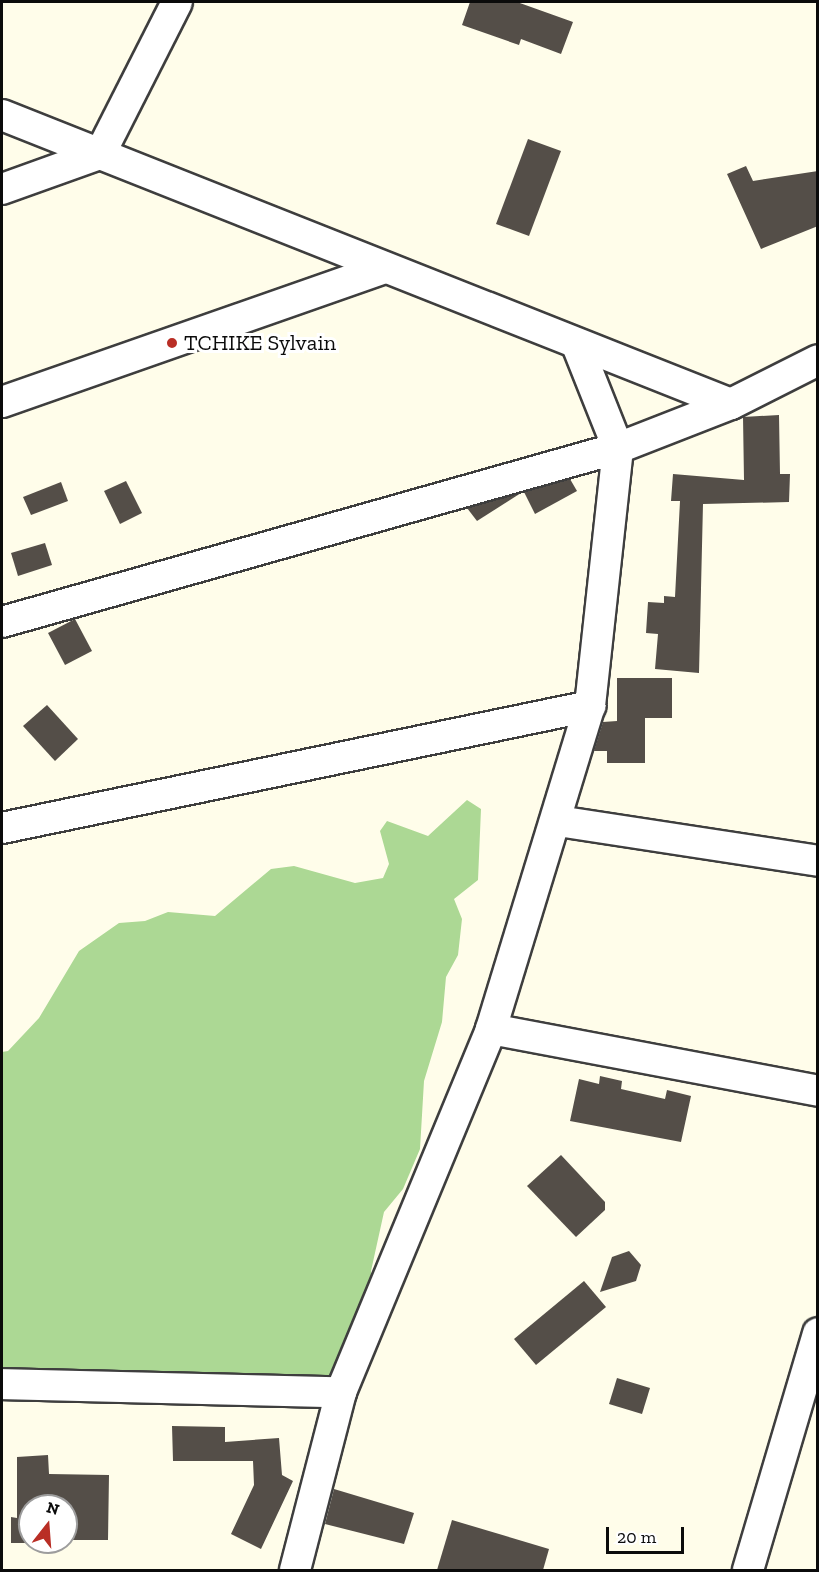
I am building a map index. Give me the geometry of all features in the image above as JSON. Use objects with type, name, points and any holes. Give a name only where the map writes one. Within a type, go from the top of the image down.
[{"type":"street","points":[[2,189],[100,154],[177,2]]},
{"type":"street","points":[[2,115],[577,345],[731,404]]},
{"type":"street","points":[[2,402],[385,268]]},
{"type":"street","points":[[295,1570],[341,1392],[491,1029],[558,821],[590,706],[618,448],[577,345]]},
{"type":"street","points":[[2,622],[618,448],[731,404],[818,360]]},
{"type":"street","points":[[2,828],[590,706]]},
{"type":"street","points":[[558,821],[818,861]]},
{"type":"street","points":[[491,1029],[818,1091]]},
{"type":"street","points":[[748,1570],[818,1333]]},
{"type":"street","points":[[2,1384],[341,1392]]},
{"type":"green space","points":[[467,800],[481,809],[478,880],[454,899],[462,919],[458,955],[446,977],[442,1022],[424,1081],[420,1149],[403,1189],[384,1212],[371,1271],[374,1302],[332,1374],[305,1383],[249,1374],[115,1382],[79,1370],[2,1374],[2,1052],[8,1051],[39,1018],[79,951],[119,923],[145,921],[168,912],[215,916],[271,869],[294,866],[355,883],[383,878],[389,864],[380,831],[387,821],[428,836]]},
{"type":"building","points":[[470,2],[517,2],[573,22],[561,54],[521,39],[519,45],[462,25]]},
{"type":"building","points":[[528,139],[561,151],[529,236],[496,224]]},
{"type":"building","points":[[746,166],[753,181],[818,171],[818,226],[761,249],[727,174]]},
{"type":"building","points":[[779,415],[780,474],[790,474],[789,502],[703,504],[699,673],[655,669],[658,634],[646,633],[648,602],[664,603],[664,596],[675,597],[680,501],[671,501],[673,474],[744,480],[743,417]]},
{"type":"building","points":[[570,479],[577,491],[535,514],[524,492]]},
{"type":"building","points":[[126,481],[142,513],[120,524],[104,491]]},
{"type":"building","points":[[61,482],[68,501],[31,515],[23,497]]},
{"type":"building","points":[[521,493],[477,521],[467,508]]},
{"type":"building","points":[[45,543],[52,565],[18,576],[11,553]]},
{"type":"building","points":[[75,619],[92,651],[65,665],[48,633]]},
{"type":"building","points":[[617,678],[672,678],[672,718],[645,718],[645,763],[607,763],[607,751],[594,751],[603,722],[617,721]]},
{"type":"building","points":[[47,705],[78,739],[55,761],[23,726]]},
{"type":"building","points":[[600,1076],[622,1081],[621,1089],[665,1099],[667,1090],[691,1096],[681,1142],[570,1121],[579,1079],[599,1084]]},
{"type":"building","points":[[561,1155],[605,1202],[605,1210],[576,1237],[527,1186]]},
{"type":"building","points":[[629,1251],[641,1265],[636,1281],[600,1292],[612,1257]]},
{"type":"building","points":[[584,1281],[606,1307],[536,1365],[514,1339]]},
{"type":"building","points":[[617,1378],[650,1388],[642,1414],[609,1404]]},
{"type":"building","points":[[172,1426],[225,1427],[225,1442],[279,1438],[282,1475],[293,1481],[261,1549],[231,1534],[254,1485],[253,1461],[173,1461]]},
{"type":"building","points":[[48,1455],[49,1474],[109,1475],[108,1540],[78,1540],[78,1494],[18,1494],[18,1543],[11,1543],[11,1517],[17,1518],[17,1457]]},
{"type":"building","points":[[334,1489],[414,1513],[404,1544],[325,1524]]},
{"type":"building","points":[[452,1520],[549,1549],[543,1570],[437,1570]]},
{"type":"place","name":"TCHIKE Sylvain","points":[[172,343]]}]
